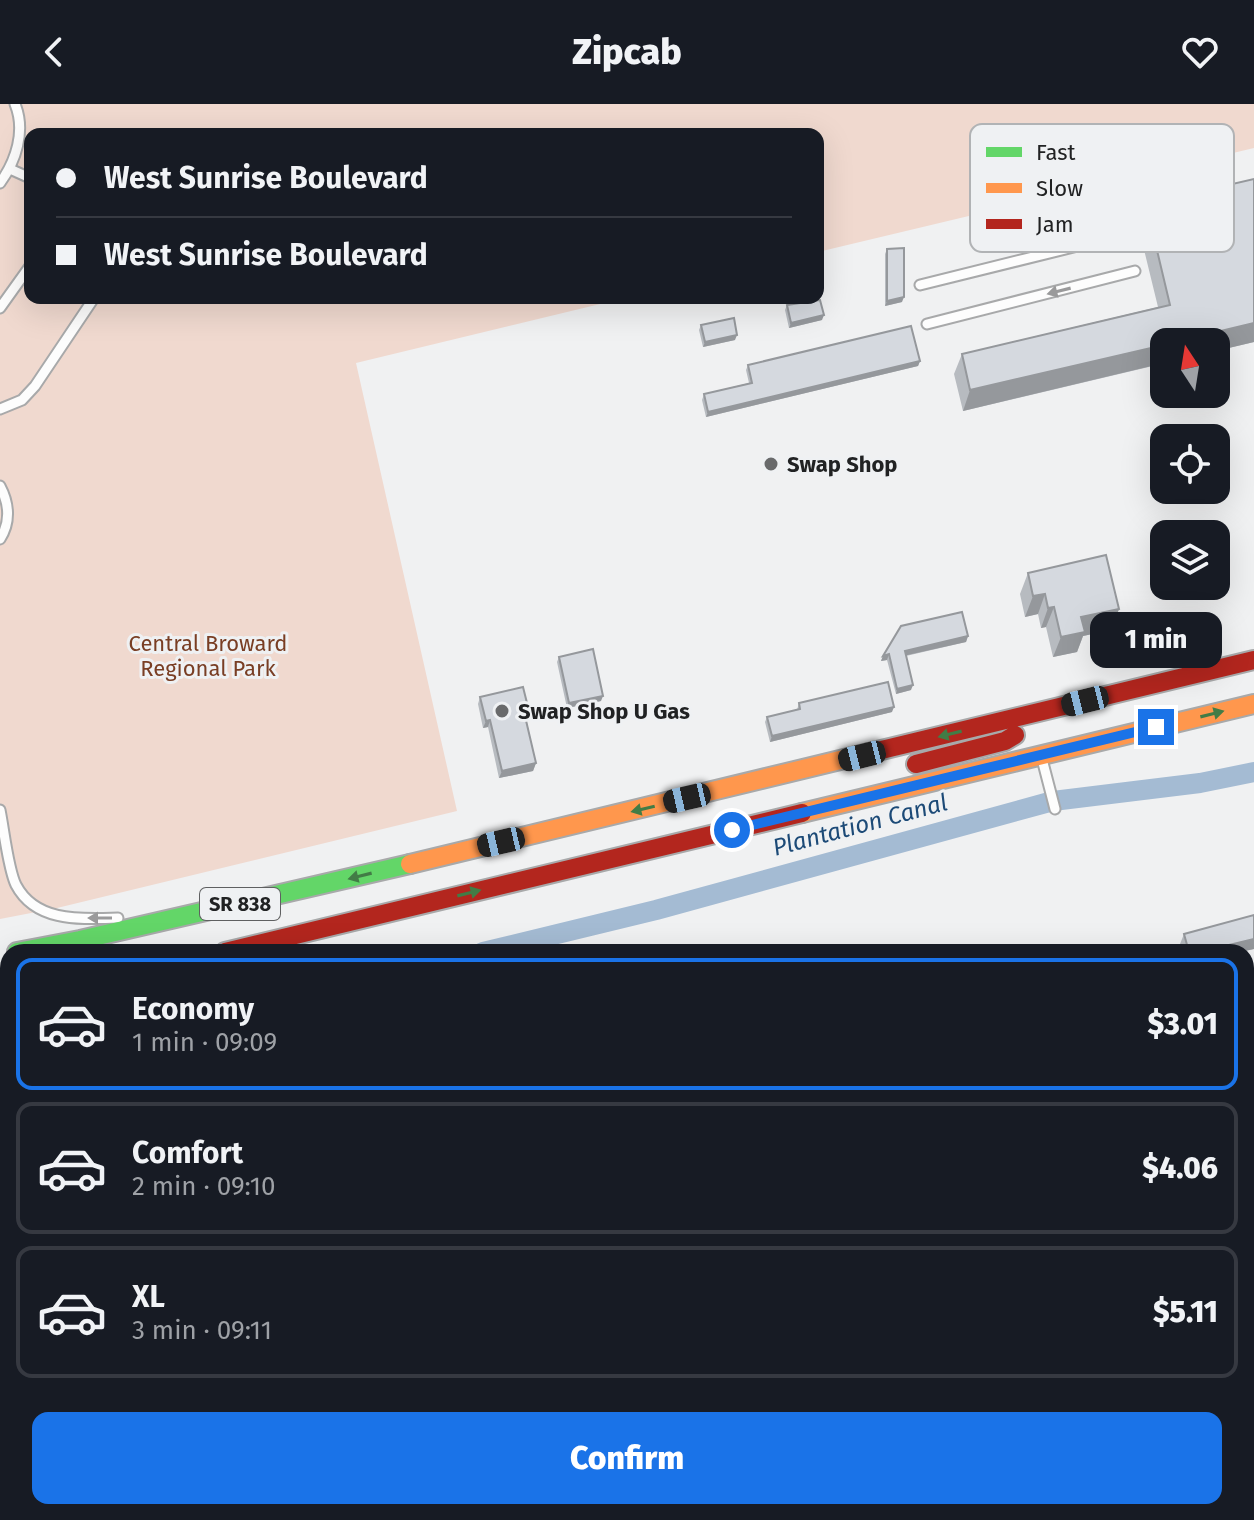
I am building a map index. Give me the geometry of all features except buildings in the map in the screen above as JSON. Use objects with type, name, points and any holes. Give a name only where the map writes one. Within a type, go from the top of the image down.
[{"type":"main road","name":"SR 838","points":[[55,944],[713,792],[1254,660]]},
{"type":"main road","name":"SR 838","points":[[258,944],[1254,704]]},
{"type":"main road","points":[[895,770],[1005,741],[1015,735],[1026,716]]},
{"type":"main road","points":[[732,830],[745,814],[753,810],[852,782]]},
{"type":"lane","points":[[0,183],[10,169],[20,136],[15,104]]},
{"type":"lane","points":[[10,169],[24,175]]},
{"type":"lane","points":[[920,285],[1053,252]]},
{"type":"lane","points":[[927,324],[1135,271]]},
{"type":"lane","points":[[0,308],[24,274]]},
{"type":"lane","points":[[0,409],[22,400],[35,386],[90,304]]},
{"type":"lane","points":[[0,486],[7,500],[8,516],[0,539]]},
{"type":"lane","points":[[1041,755],[1055,809]]},
{"type":"lane","points":[[0,810],[16,884],[36,909],[69,919],[178,918]]},
{"type":"green space","name":"Central Broward Regional Park","points":[[0,104],[1254,104],[1254,148],[1234,153],[1234,124],[970,124],[970,216],[824,251],[824,128],[24,128],[24,304],[600,304],[356,363],[457,811],[57,908],[0,919]]},
{"type":"waterway","name":"Plantation Canal","points":[[516,944],[656,910],[1053,801],[1200,783],[1254,772]]},
{"type":"traffic: fast","points":[[59,944],[410,864]]},
{"type":"traffic: slow","points":[[802,813],[1254,704]]},
{"type":"traffic: slow","points":[[410,864],[869,753]]},
{"type":"traffic: jam","points":[[869,753],[1254,660]]},
{"type":"traffic: jam","points":[[916,764],[1005,741],[1015,735]]},
{"type":"traffic: jam","points":[[258,944],[802,813]]},
{"type":"place","name":"Swap Shop","points":[[771,464]]},
{"type":"place","name":"Swap Shop U Gas","points":[[502,711]]},
{"type":"route","points":[[732,830],[1156,727]]}]
